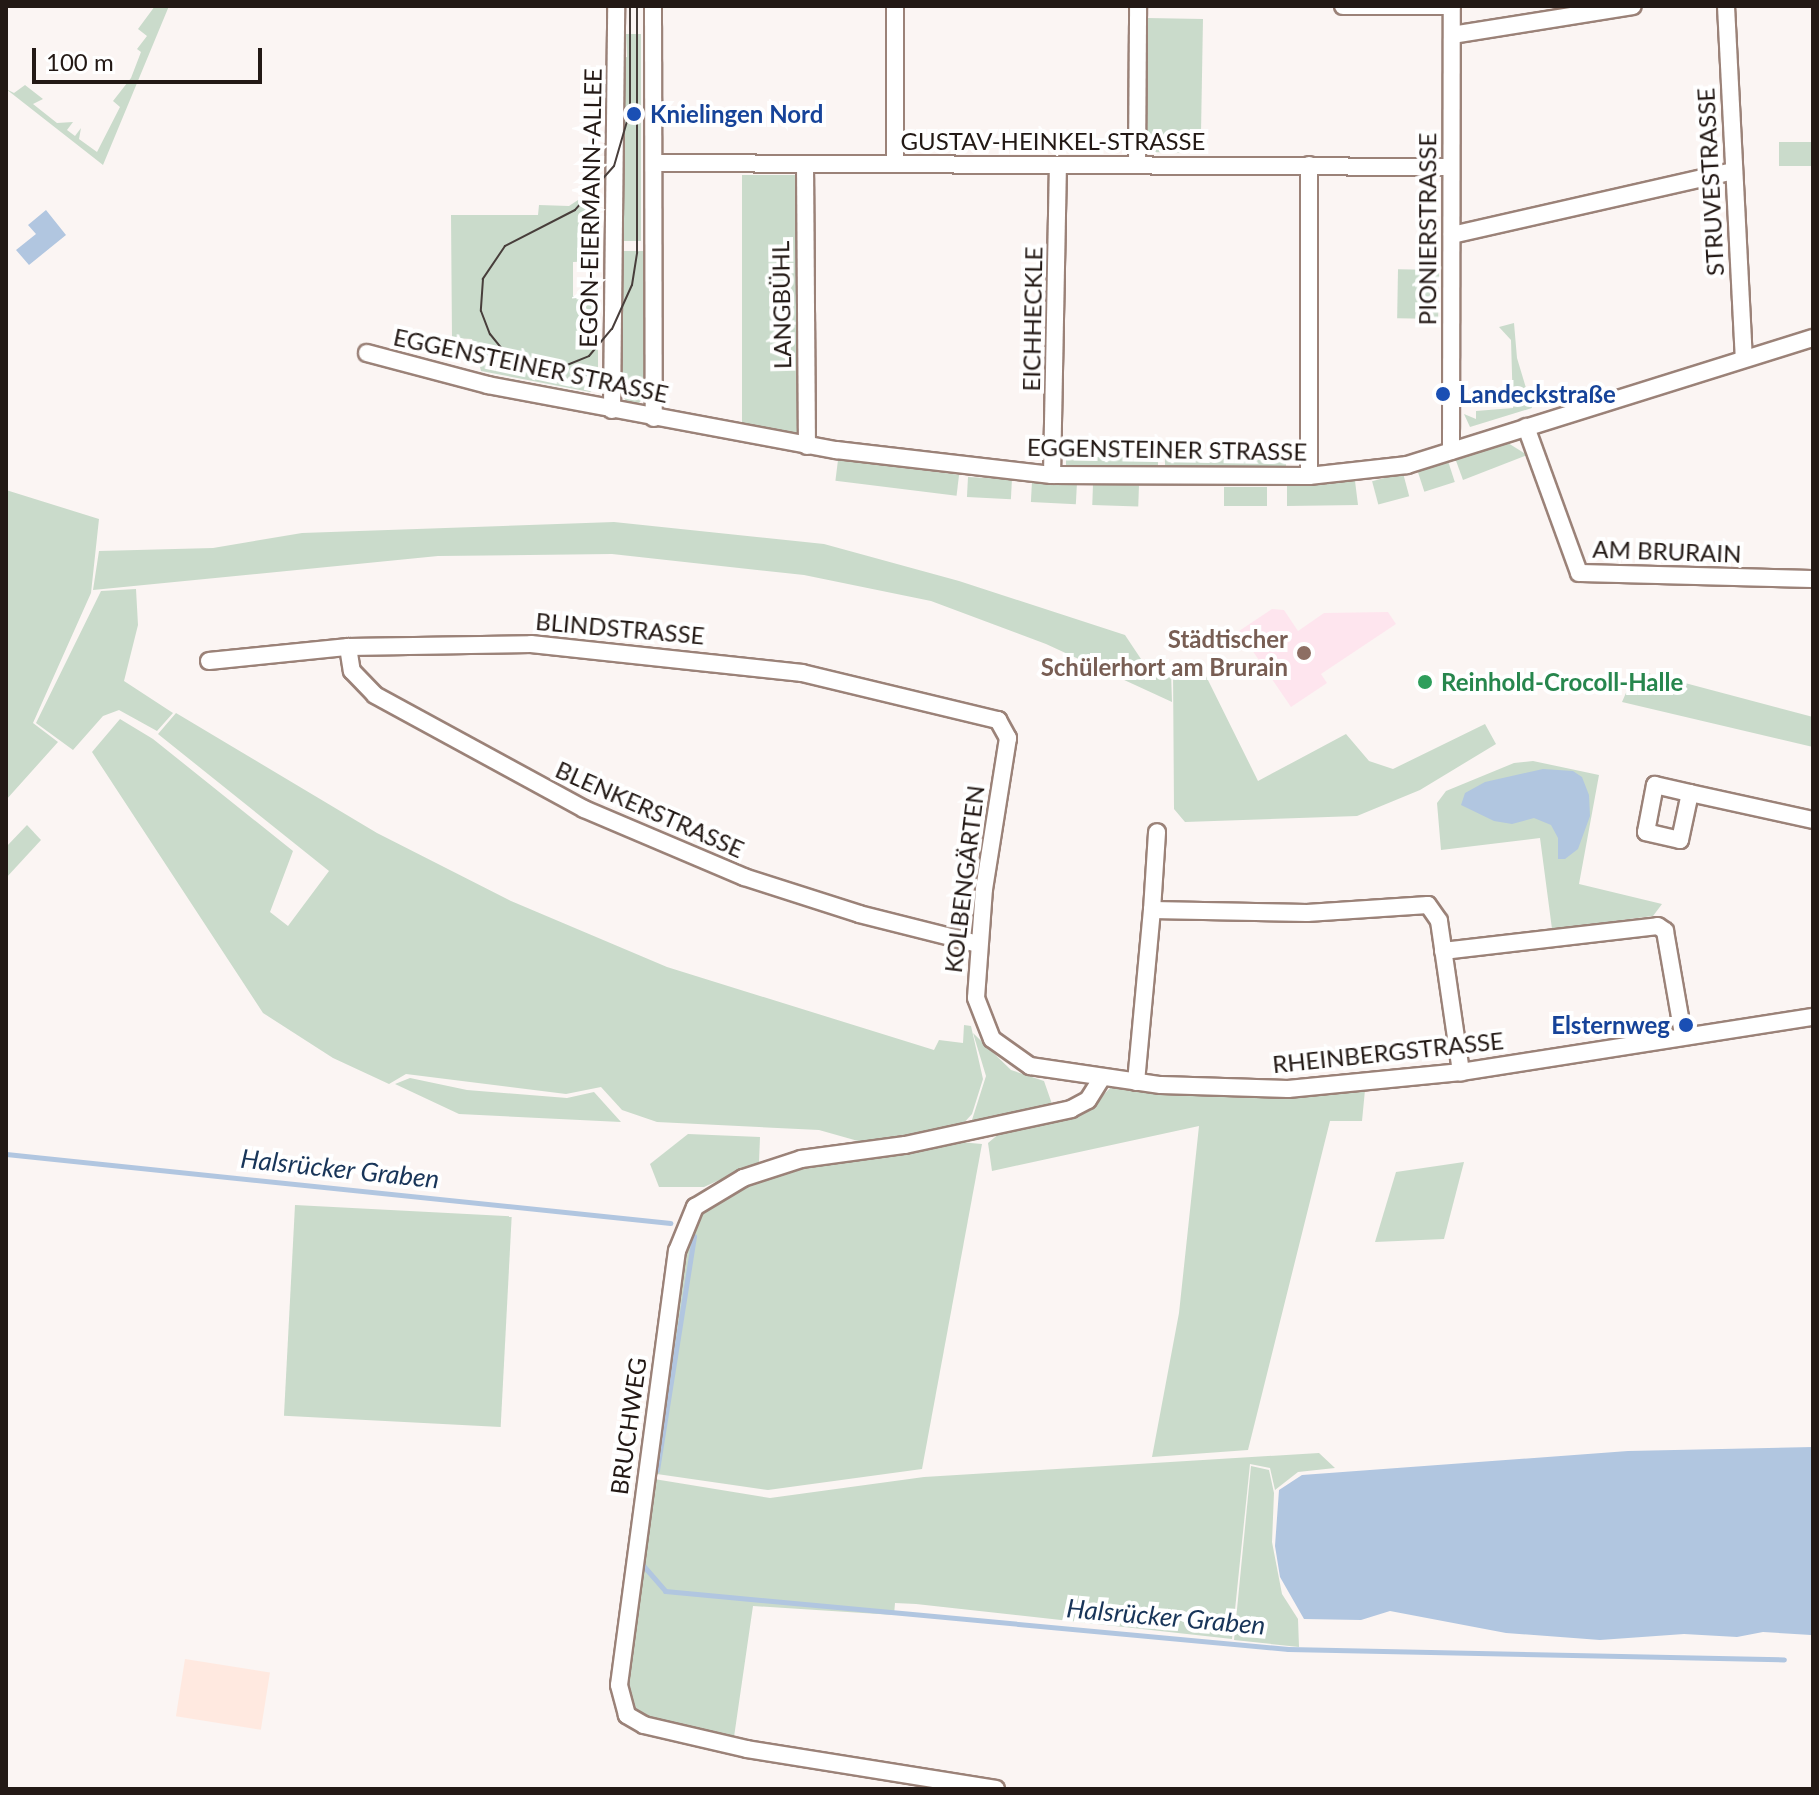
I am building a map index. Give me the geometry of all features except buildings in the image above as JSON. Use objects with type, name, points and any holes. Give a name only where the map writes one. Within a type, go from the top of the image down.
[{"type":"street","name":"EGON-EIERMANN-ALLEE","points":[[612,410],[616,6]]},
{"type":"street","points":[[653,6],[654,418]]},
{"type":"street","points":[[895,6],[895,164]]},
{"type":"street","points":[[1137,165],[1138,6]]},
{"type":"street","points":[[1343,6],[1452,6]]},
{"type":"street","name":"PIONIERSTRASSE","points":[[1451,451],[1452,6]]},
{"type":"street","points":[[1452,35],[1633,6]]},
{"type":"street","name":"STRUVESTRASSE","points":[[1726,6],[1744,356]]},
{"type":"street","name":"GUSTAV-HEINKEL-STRASSE","points":[[655,163],[1451,167]]},
{"type":"street","name":"LANGBÜHL","points":[[805,164],[807,446]]},
{"type":"street","name":"EICHHECKLE","points":[[1052,475],[1058,165]]},
{"type":"street","points":[[1309,165],[1309,476]]},
{"type":"street","points":[[1452,235],[1733,171]]},
{"type":"street","name":"EGGENSTEINER STRASSE","points":[[367,353],[612,410],[807,446],[1052,475],[1309,476],[1368,473],[1451,451],[1744,356],[1813,338]]},
{"type":"street","name":"AM BRURAIN","points":[[1526,427],[1579,573],[1813,579]]},
{"type":"street","name":"BLINDSTRASSE","points":[[209,661],[348,647],[531,644],[723,661],[917,697],[998,720],[1007,728],[1008,738]]},
{"type":"street","name":"BLENKERSTRASSE","points":[[348,647],[352,671],[375,695],[596,814],[680,852],[807,898],[978,944]]},
{"type":"street","name":"KOLBENGÄRTEN","points":[[984,1025],[975,988],[978,944],[1008,738]]},
{"type":"street","points":[[1690,793],[1813,820]]},
{"type":"street","points":[[1136,1082],[1157,832]]},
{"type":"street","points":[[1152,910],[1307,913],[1421,903],[1437,914],[1461,1072]]},
{"type":"street","points":[[1443,951],[1658,926],[1665,931],[1683,1034]]},
{"type":"street","name":"RHEINBERGSTRASSE","points":[[984,1025],[999,1047],[1021,1063],[1136,1082],[1288,1089],[1461,1072],[1683,1034],[1813,1017]]},
{"type":"street","name":"BRUCHWEG","points":[[996,1789],[747,1749],[644,1725],[627,1715],[619,1685],[677,1251],[690,1213],[707,1196],[743,1178],[801,1159],[905,1145],[1071,1109],[1088,1100],[1102,1078]]},
{"type":"shaded area","name":"Städtischer Schülerhort am Brurain","points":[[1272,609],[1284,610],[1298,631],[1324,613],[1388,612],[1396,624],[1321,674],[1327,683],[1291,707],[1239,631]]},
{"type":"shaded area","points":[[185,1659],[270,1672],[261,1730],[176,1716]]},
{"type":"green space","points":[[155,6],[169,6],[103,165],[6,89],[14,93],[25,85],[43,99],[33,104],[57,123],[73,122],[67,130],[75,136],[81,128],[79,139],[97,152],[120,107],[113,101],[131,78],[141,52],[137,49],[147,36],[138,29]]},
{"type":"green space","points":[[1147,18],[1203,19],[1201,153],[1145,152]]},
{"type":"green space","points":[[626,34],[641,34],[641,241],[619,241],[620,58],[627,57]]},
{"type":"green space","points":[[1779,142],[1813,142],[1813,166],[1779,166]]},
{"type":"green space","points":[[742,175],[797,175],[797,433],[742,433]]},
{"type":"green space","points":[[578,200],[598,200],[598,261],[573,262],[573,296],[593,297],[594,282],[598,282],[598,387],[590,392],[481,371],[472,339],[452,338],[451,215],[538,215],[539,205],[569,206]]},
{"type":"green space","points":[[619,251],[648,251],[647,393],[639,403],[626,401],[619,390]]},
{"type":"green space","points":[[1398,269],[1439,270],[1438,319],[1397,318]]},
{"type":"green space","points":[[1514,323],[1517,358],[1532,408],[1470,427],[1464,414],[1476,419],[1476,411],[1513,408],[1511,340],[1499,327]]},
{"type":"green space","points":[[1508,443],[1527,455],[1463,480],[1455,458]]},
{"type":"green space","points":[[1066,457],[1158,457],[1158,467],[1066,467]]},
{"type":"green space","points":[[1165,457],[1286,457],[1286,467],[1165,467]]},
{"type":"green space","points":[[838,460],[959,475],[957,496],[835,481]]},
{"type":"green space","points":[[1448,461],[1455,482],[1424,492],[1418,471]]},
{"type":"green space","points":[[1403,473],[1409,496],[1378,504],[1372,481]]},
{"type":"green space","points":[[968,477],[1012,479],[1011,499],[967,497]]},
{"type":"green space","points":[[1032,481],[1077,483],[1076,504],[1031,502]]},
{"type":"green space","points":[[1355,481],[1358,505],[1287,506],[1287,486]]},
{"type":"green space","points":[[1093,484],[1139,486],[1138,507],[1092,505]]},
{"type":"green space","points":[[1224,487],[1267,487],[1267,506],[1224,506]]},
{"type":"green space","points":[[6,490],[99,519],[91,593],[33,723],[58,742],[6,800]]},
{"type":"green space","points":[[614,522],[824,544],[959,581],[1125,635],[1145,665],[1171,672],[1172,702],[1046,644],[931,601],[804,575],[612,554],[438,556],[93,590],[99,551],[213,548],[302,533]]},
{"type":"green space","points":[[136,589],[138,625],[124,681],[173,713],[157,731],[119,710],[103,716],[73,750],[36,723],[101,591]]},
{"type":"green space","points":[[1173,670],[1203,670],[1258,781],[1346,734],[1369,761],[1393,769],[1485,724],[1496,744],[1420,790],[1357,816],[1185,822],[1174,809]]},
{"type":"green space","points":[[1636,670],[1813,717],[1813,747],[1622,702]]},
{"type":"green space","points":[[176,713],[377,833],[511,901],[667,967],[934,1050],[939,1040],[963,1043],[964,1025],[971,1026],[983,1079],[972,1114],[961,1126],[898,1140],[858,1141],[819,1130],[657,1122],[622,1110],[601,1087],[566,1094],[406,1074],[389,1084],[333,1058],[263,1013],[92,752],[120,719],[153,739],[293,851],[270,912],[288,926],[329,871],[158,734]]},
{"type":"green space","points":[[1533,761],[1599,775],[1579,884],[1662,904],[1653,916],[1552,929],[1540,838],[1441,850],[1437,803],[1446,791],[1514,763]]},
{"type":"green space","points":[[27,825],[41,840],[6,878],[6,847]]},
{"type":"green space","points":[[973,1033],[1011,1070],[1044,1081],[1052,1104],[1048,1110],[971,1123],[986,1076]]},
{"type":"green space","points":[[410,1078],[467,1090],[567,1098],[594,1092],[621,1122],[459,1114],[395,1084]]},
{"type":"green space","points":[[1111,1087],[1270,1096],[1365,1090],[1362,1121],[1330,1121],[1248,1450],[1152,1457],[1179,1313],[1199,1126],[992,1171],[988,1143],[1007,1127],[1090,1109]]},
{"type":"green space","points":[[688,1134],[760,1137],[759,1162],[704,1187],[659,1187],[650,1164]]},
{"type":"green space","points":[[948,1141],[982,1144],[922,1469],[768,1490],[650,1473],[692,1222],[724,1192],[792,1170]]},
{"type":"green space","points":[[1464,1162],[1444,1239],[1375,1242],[1396,1172]]},
{"type":"green space","points":[[295,1205],[512,1216],[501,1427],[284,1416]]},
{"type":"green space","points":[[1319,1453],[1335,1468],[1298,1472],[1275,1490],[1270,1468],[1250,1464],[1232,1639],[916,1604],[895,1603],[894,1615],[753,1606],[734,1737],[657,1724],[635,1709],[625,1686],[654,1479],[770,1498],[924,1477]]},
{"type":"green space","points":[[1251,1466],[1269,1470],[1274,1493],[1272,1542],[1282,1594],[1298,1619],[1299,1647],[1234,1640]]},
{"type":"water","points":[[46,210],[66,235],[29,265],[16,250],[36,234],[28,225]]},
{"type":"water","points":[[1543,769],[1573,771],[1582,777],[1589,795],[1590,816],[1578,849],[1565,859],[1558,859],[1558,838],[1551,825],[1534,818],[1512,824],[1494,821],[1461,805],[1465,793],[1485,782]]},
{"type":"water","points":[[1813,1447],[1811,1635],[1763,1632],[1737,1637],[1684,1634],[1600,1640],[1506,1633],[1390,1611],[1361,1620],[1304,1619],[1280,1577],[1275,1546],[1279,1490],[1302,1475],[1628,1451]]},
{"type":"waterway","name":"Halsrücker Graben","points":[[6,1154],[670,1223]]},
{"type":"waterway","name":"Halsrücker Graben","points":[[657,1470],[694,1236]]},
{"type":"waterway","name":"Halsrücker Graben","points":[[641,1563],[665,1591],[1288,1649],[1784,1659]]},
{"type":"tram line","points":[[630,6],[630,111],[614,166],[575,210],[505,246],[483,279],[481,311],[490,334],[504,351],[529,365],[562,367],[589,356],[612,329],[632,285],[637,252],[637,6]]},
{"type":"place","name":"Knielingen Nord","points":[[634,114]]},
{"type":"place","name":"Landeckstraße","points":[[1443,394]]},
{"type":"place","name":"Städtischer Schülerhort am Brurain","points":[[1304,653]]},
{"type":"place","name":"Reinhold-Crocoll-Halle","points":[[1425,682]]},
{"type":"place","name":"Elsternweg","points":[[1686,1025]]}]
